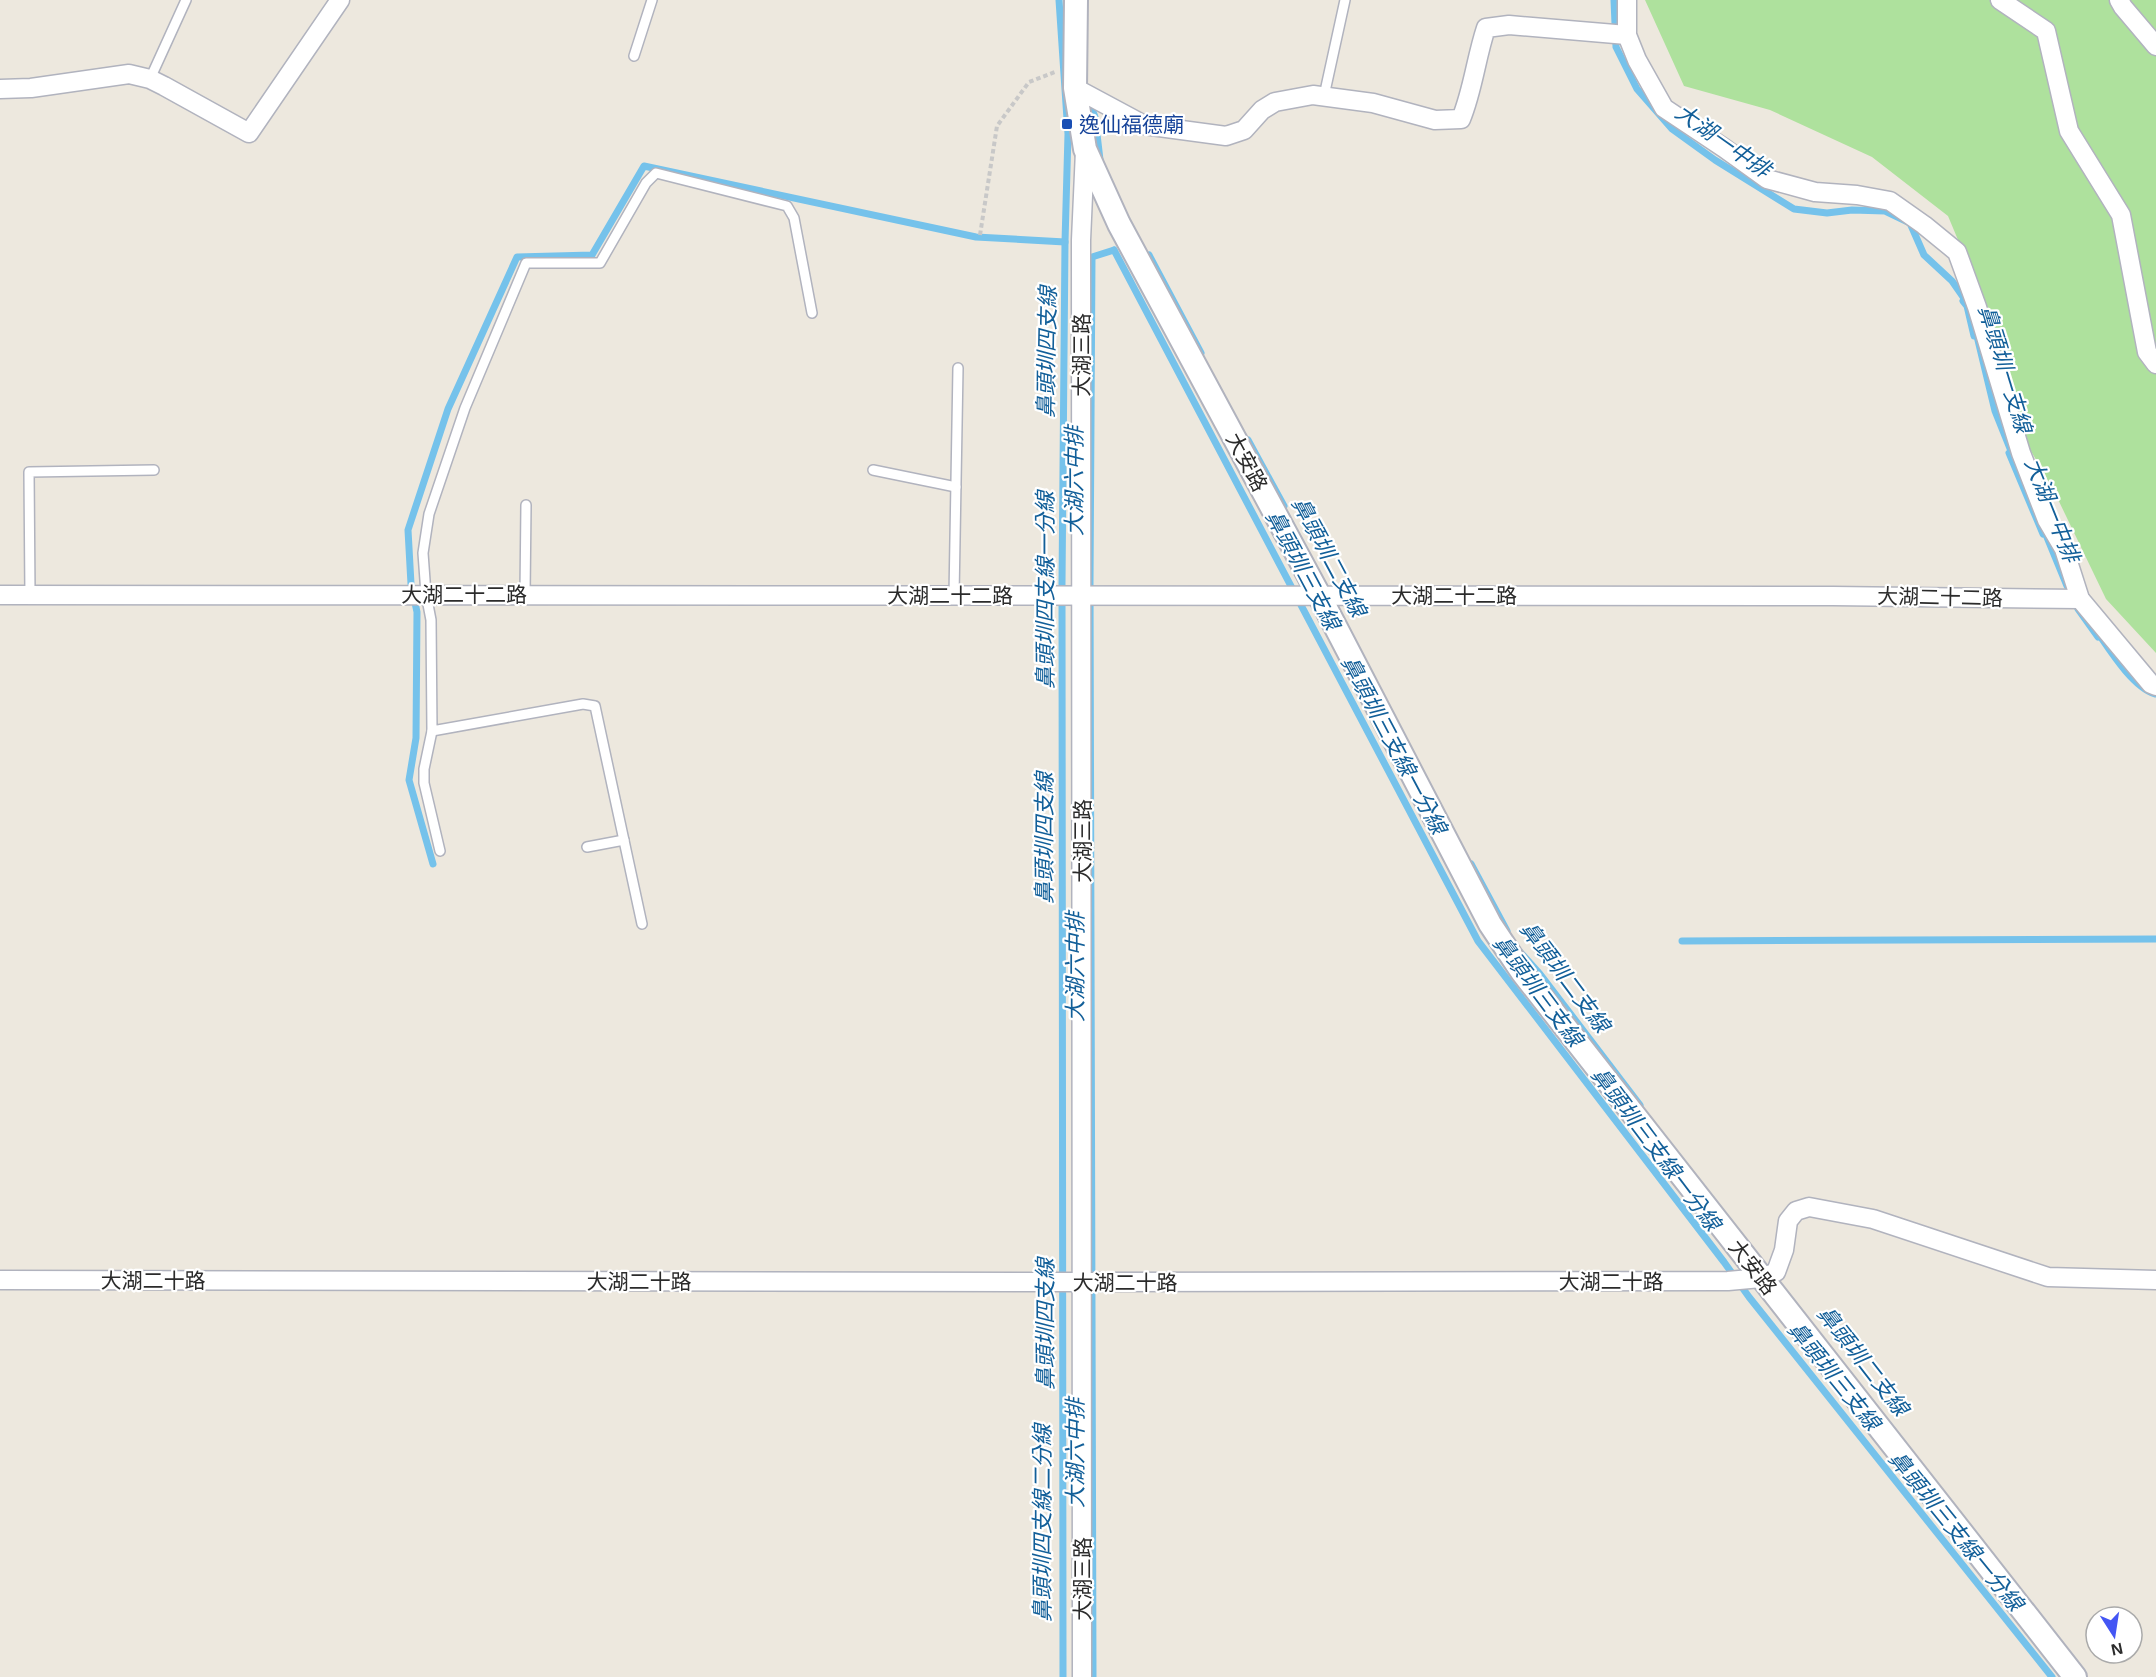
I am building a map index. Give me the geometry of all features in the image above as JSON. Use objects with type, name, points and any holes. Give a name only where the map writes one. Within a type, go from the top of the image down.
[{"type":"street","points":[[0,89],[31,88],[129,74],[150,80],[249,133],[340,0]]},
{"type":"street","name":"大安路","points":[[1076,0],[1075,88],[1085,149],[1119,224],[1319,596],[1490,924],[1522,972],[2075,1677]]},
{"type":"street","points":[[1627,0],[1627,35],[1636,60],[1664,108],[1767,180],[1815,192],[1857,195],[1890,201],[1957,252],[1977,307],[2021,453],[2048,520],[2064,549],[2080,599],[2151,684],[2156,686]]},
{"type":"street","points":[[2000,0],[2046,31],[2069,131],[2121,215],[2147,352],[2156,364]]},
{"type":"street","points":[[2119,0],[2156,46]]},
{"type":"street","points":[[1075,88],[1144,125],[1226,136],[1244,130],[1263,110],[1275,102],[1312,95],[1373,103],[1435,120],[1461,119],[1470,98],[1479,50],[1486,28],[1509,25],[1627,35]]},
{"type":"street","name":"大湖三路","points":[[1082,1677],[1081,240],[1085,149]]},
{"type":"street","name":"大湖二十二路","points":[[0,595],[954,596],[1081,594],[2080,599]]},
{"type":"street","points":[[1761,1278],[1776,1272],[1784,1250],[1788,1221],[1796,1211],[1809,1207],[1873,1218],[2048,1277],[2156,1280]]},
{"type":"street","name":"大湖二十路","points":[[0,1280],[1083,1282],[1728,1281],[1761,1278]]},
{"type":"lane","points":[[150,80],[186,0]]},
{"type":"lane","points":[[634,56],[652,0]]},
{"type":"lane","points":[[1324,96],[1345,0]]},
{"type":"lane","points":[[440,851],[424,783],[424,769],[432,731],[431,620],[426,594],[423,553],[429,514],[465,408],[526,263],[600,263],[646,183],[656,173],[787,206],[794,218],[812,313]]},
{"type":"lane","points":[[954,596],[958,368]]},
{"type":"lane","points":[[30,595],[29,472],[154,470]]},
{"type":"lane","points":[[873,470],[956,487]]},
{"type":"lane","points":[[525,594],[526,505]]},
{"type":"lane","points":[[432,731],[583,704],[595,705],[642,924]]},
{"type":"lane","points":[[587,847],[624,840]]},
{"type":"path","points":[[980,235],[997,126],[1029,82],[1076,64]]},
{"type":"green space","points":[[1645,0],[2156,0],[2156,653],[2106,599],[2053,489],[2024,439],[1992,321],[1948,216],[1872,157],[1770,110],[1684,86]]},
{"type":"waterway","name":"鼻頭圳四支線一分線","points":[[1059,0],[1068,134],[1062,584],[1063,1677]]},
{"type":"waterway","name":"鼻頭圳一支線","points":[[1614,0],[1616,47],[1637,89],[1672,129],[1715,160],[1794,209],[1827,213],[1852,210],[1885,211],[1910,223],[1924,255],[1952,281],[1968,304]]},
{"type":"waterway","name":"鼻頭圳二支線","points":[[1089,101],[1095,117],[1100,160]]},
{"type":"waterway","points":[[433,864],[409,780],[416,738],[417,612],[411,584],[408,530],[448,409],[517,257],[592,255],[644,166],[976,237],[1065,242]]},
{"type":"waterway","name":"鼻頭圳三支線","points":[[1114,250],[1478,941],[1749,1297],[2052,1677]]},
{"type":"waterway","name":"大湖六中排","points":[[1093,1677],[1090,582],[1092,257],[1114,250]]},
{"type":"waterway","name":"鼻頭圳二支線","points":[[1149,255],[1201,353]]},
{"type":"waterway","name":"鼻頭圳一支線","points":[[1963,301],[1967,306],[1974,336]]},
{"type":"waterway","name":"鼻頭圳一支線","points":[[1976,332],[1995,411],[2013,456]]},
{"type":"waterway","name":"鼻頭圳二支線","points":[[1248,440],[1284,506]]},
{"type":"waterway","name":"鼻頭圳一支線","points":[[2009,453],[2043,534]]},
{"type":"waterway","name":"鼻頭圳一支線","points":[[2044,530],[2067,586]]},
{"type":"waterway","name":"鼻頭圳一支線","points":[[2078,609],[2098,637]]},
{"type":"waterway","name":"鼻頭圳一支線","points":[[2098,633],[2131,677],[2155,694]]},
{"type":"waterway","name":"鼻頭圳二支線","points":[[1471,864],[1507,931]]},
{"type":"waterway","points":[[1682,941],[2156,939]]},
{"type":"waterway","name":"鼻頭圳二支線","points":[[1521,953],[1540,974],[1640,1105]]},
{"type":"place","name":"逸仙福德廟","points":[[1067,124]]},
{"type":"water label","name":"大湖一中排","points":[[1723,141]]},
{"type":"water label","name":"鼻頭圳四支線","points":[[1047,352]]},
{"type":"water label","name":"大湖一中排","points":[[2052,510]]},
{"type":"water label","name":"鼻頭圳三支線一分線","points":[[1394,745]]},
{"type":"water label","name":"鼻頭圳四支線","points":[[1044,838]]},
{"type":"water label","name":"鼻頭圳三支線一分線","points":[[1656,1149]]},
{"type":"water label","name":"鼻頭圳四支線","points":[[1045,1324]]},
{"type":"water label","name":"鼻頭圳四支線二分線","points":[[1042,1523]]},
{"type":"water label","name":"鼻頭圳三支線一分線","points":[[1956,1531]]}]
